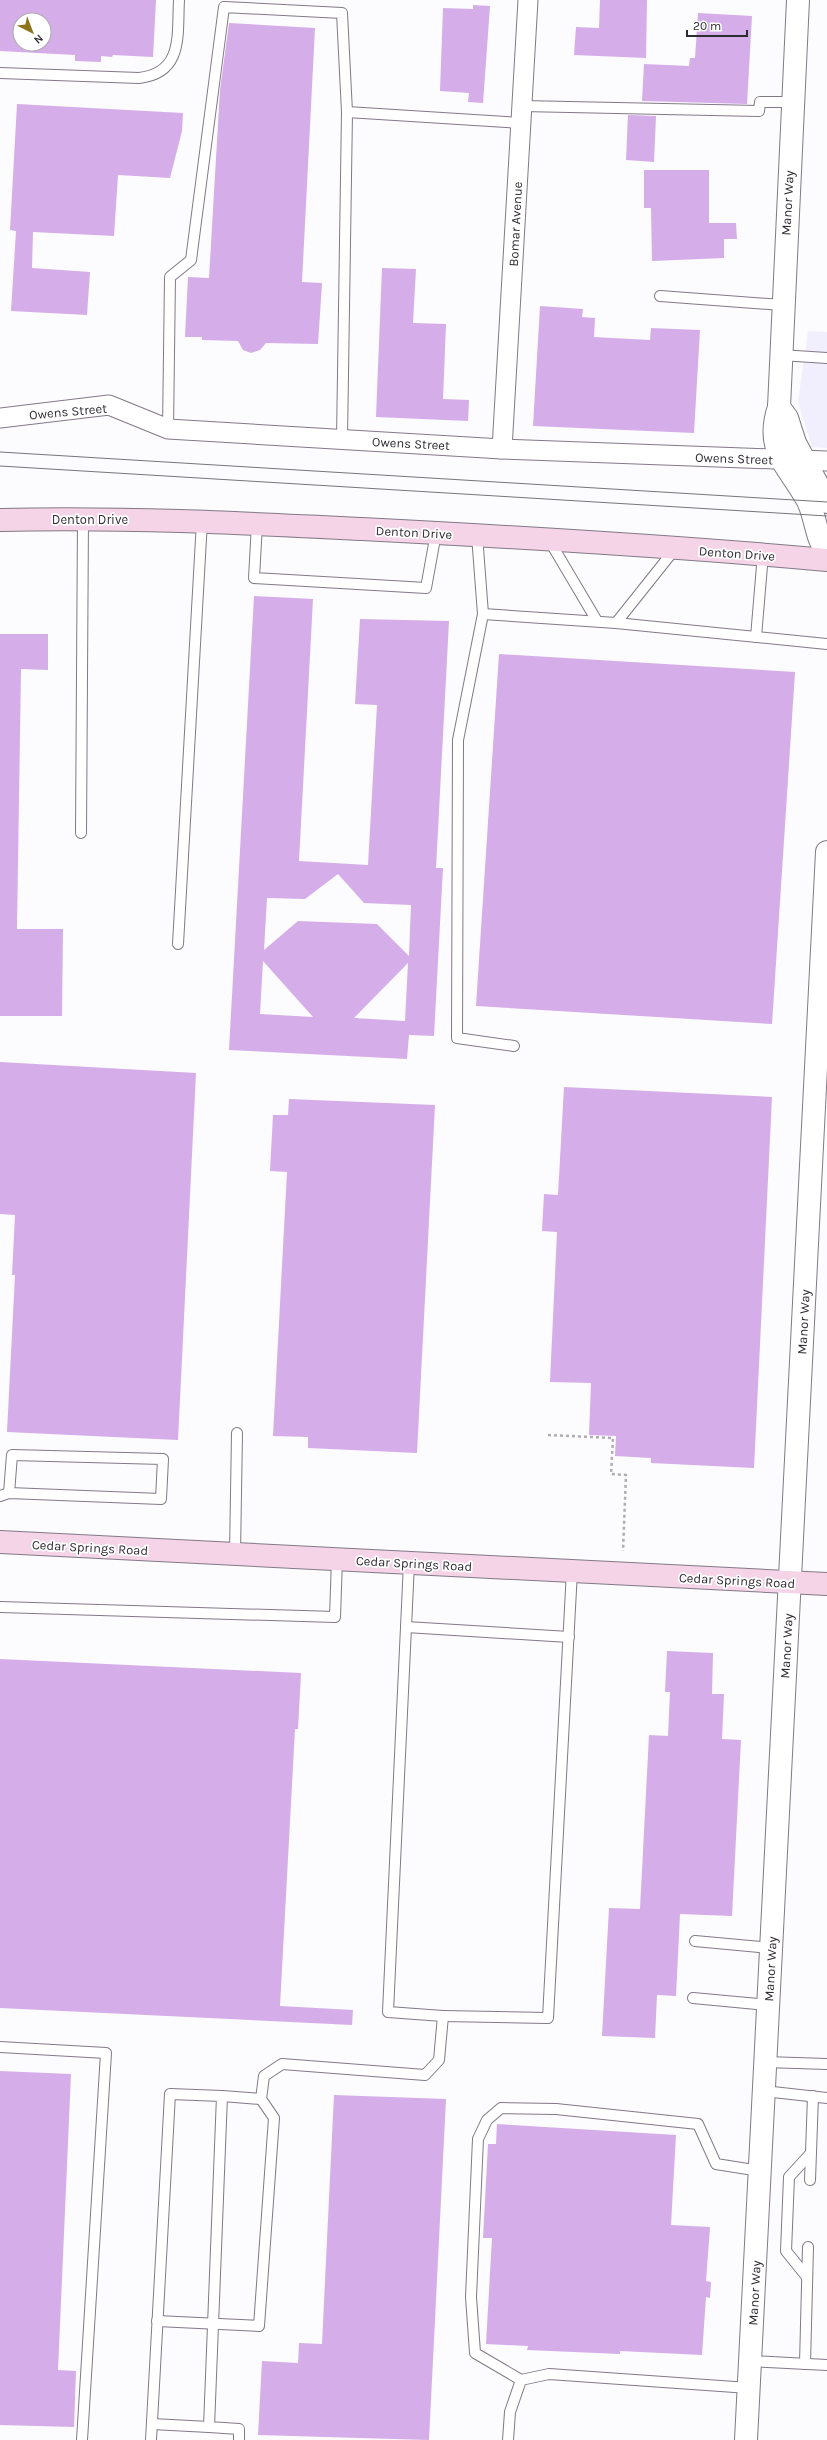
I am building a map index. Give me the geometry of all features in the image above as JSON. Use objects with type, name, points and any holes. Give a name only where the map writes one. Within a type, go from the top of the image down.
[{"type":"main road","name":"Denton Drive","points":[[0,520],[83,518],[202,521],[478,535],[763,554],[827,560]]},
{"type":"main road","name":"Cedar Springs Road","points":[[0,1542],[827,1584]]},
{"type":"street","name":"Bomar Avenue","points":[[502,449],[528,0]]},
{"type":"street","name":"Manor Way","points":[[798,0],[782,304],[779,407],[773,423],[775,442],[782,460],[808,501],[822,546],[827,553]]},
{"type":"street","name":"Owens Street","points":[[0,418],[109,405],[168,430],[502,449],[827,461]]},
{"type":"street","points":[[779,407],[787,418],[804,460],[826,498]]},
{"type":"street","name":"Manor Way","points":[[746,2440],[827,852]]},
{"type":"lane","points":[[0,73],[139,78],[158,73],[166,68],[176,50],[179,0]]},
{"type":"lane","points":[[168,430],[170,277],[191,260],[224,8],[342,13],[347,112],[342,439]]},
{"type":"lane","points":[[347,112],[522,115],[759,111],[760,102],[792,102]]},
{"type":"lane","points":[[660,296],[782,304]]},
{"type":"lane","points":[[780,355],[827,358]]},
{"type":"lane","points":[[81,833],[83,518]]},
{"type":"lane","points":[[178,944],[202,521]]},
{"type":"lane","points":[[257,524],[254,578],[426,588],[436,533]]},
{"type":"lane","points":[[478,535],[483,614],[458,740],[457,1038],[514,1046]]},
{"type":"lane","points":[[549,540],[597,621]]},
{"type":"lane","points":[[616,623],[675,549]]},
{"type":"lane","points":[[756,637],[763,554]]},
{"type":"lane","points":[[483,614],[597,621],[827,644]]},
{"type":"lane","points":[[235,1554],[237,1433]]},
{"type":"lane","points":[[12,1455],[163,1459],[161,1499],[4,1495],[12,1455]]},
{"type":"lane","points":[[0,1607],[335,1617],[337,1559]]},
{"type":"lane","points":[[409,1563],[388,2012],[443,2016],[548,2018],[572,1571]]},
{"type":"lane","points":[[406,1627],[569,1637]]},
{"type":"lane","points":[[695,1941],[771,1948]]},
{"type":"lane","points":[[693,1998],[768,2005]]},
{"type":"lane","points":[[158,2321],[260,2326],[274,2118],[261,2099],[264,2076],[282,2064],[425,2075],[439,2060],[443,2016]]},
{"type":"lane","points":[[0,2047],[106,2053],[82,2440]]},
{"type":"lane","points":[[765,2062],[827,2064]]},
{"type":"lane","points":[[764,2091],[827,2098]]},
{"type":"lane","points":[[151,2440],[170,2094],[261,2099]]},
{"type":"lane","points":[[209,2427],[222,2096]]},
{"type":"lane","points":[[810,2180],[813,2096]]},
{"type":"lane","points":[[749,2388],[549,2374],[521,2380],[475,2353],[471,2297],[478,2139],[487,2120],[501,2108],[556,2108],[698,2124],[716,2164],[760,2171]]},
{"type":"lane","points":[[808,2277],[786,2251],[789,2177],[811,2152]]},
{"type":"lane","points":[[805,2364],[808,2247]]},
{"type":"lane","points":[[750,2360],[827,2365]]},
{"type":"lane","points":[[508,2440],[510,2412],[521,2380]]},
{"type":"lane","points":[[152,2424],[239,2429],[239,2440]]},
{"type":"path","points":[[548,1435],[613,1438],[611,1474],[626,1475],[623,1551]]},
{"type":"shaded area","points":[[808,331],[827,332],[827,448],[812,447],[798,402]]},
{"type":"building","points":[[0,0],[156,0],[153,57],[113,55],[112,57],[101,56],[101,62],[75,61],[75,55],[19,52],[52,52],[52,12],[12,12],[12,52],[0,51]]},
{"type":"building","points":[[600,0],[647,0],[646,58],[574,55],[576,27],[599,28]]},
{"type":"building","points":[[473,5],[490,6],[483,103],[468,102],[469,93],[440,91],[443,8],[473,9]]},
{"type":"building","points":[[698,13],[752,16],[747,104],[642,101],[644,64],[689,66],[690,58],[695,58]]},
{"type":"building","points":[[229,23],[315,28],[302,282],[322,283],[318,344],[266,343],[260,350],[251,353],[243,350],[238,341],[202,340],[202,337],[185,337],[188,277],[209,278],[220,90]]},
{"type":"building","points":[[17,104],[183,113],[182,131],[170,178],[118,175],[114,236],[33,232],[32,268],[90,272],[87,315],[11,311],[16,231],[10,230]]},
{"type":"building","points":[[628,115],[656,116],[654,162],[626,160]]},
{"type":"building","points":[[644,170],[709,170],[709,223],[736,223],[737,239],[724,239],[724,258],[652,261],[651,208],[644,208]]},
{"type":"building","points":[[382,268],[416,269],[413,323],[446,324],[443,399],[469,400],[468,421],[376,417]]},
{"type":"building","points":[[540,306],[583,309],[582,317],[595,318],[594,337],[650,340],[651,328],[700,330],[694,433],[533,426]]},
{"type":"building","points":[[254,596],[313,599],[299,861],[368,865],[377,705],[355,704],[360,619],[449,621],[436,868],[443,868],[434,1036],[409,1035],[407,1059],[229,1050]],"holes":[[[338,874],[364,903],[411,905],[409,956],[377,924],[298,921],[264,950],[267,898],[305,899]],[[263,961],[313,1017],[260,1014]],[[408,963],[405,1021],[354,1018]]]},
{"type":"building","points":[[0,634],[48,634],[48,670],[21,669],[17,929],[63,929],[62,1016],[0,1016]]},
{"type":"building","points":[[499,654],[795,672],[772,1024],[476,1006]]},
{"type":"building","points":[[0,1062],[196,1073],[178,1440],[7,1432],[15,1275],[12,1275],[15,1215],[0,1214]]},
{"type":"building","points":[[564,1087],[772,1097],[754,1468],[651,1463],[651,1458],[615,1456],[616,1436],[589,1435],[591,1383],[550,1382],[557,1232],[542,1231],[544,1194],[558,1195]]},
{"type":"building","points":[[289,1099],[435,1105],[417,1453],[308,1448],[308,1437],[273,1436],[287,1172],[270,1171],[273,1115],[288,1115]]},
{"type":"building","points":[[667,1651],[713,1653],[712,1694],[724,1694],[722,1739],[741,1740],[732,1916],[680,1914],[676,1996],[657,1995],[655,2038],[602,2036],[609,1908],[640,1909],[649,1735],[668,1736],[670,1692],[665,1692]]},
{"type":"building","points":[[0,1659],[301,1673],[298,1729],[295,1729],[280,2006],[353,2010],[352,2025],[0,2008]]},
{"type":"building","points":[[0,2071],[71,2074],[58,2370],[76,2371],[74,2427],[0,2425]]},
{"type":"building","points":[[334,2095],[446,2099],[429,2440],[258,2435],[262,2361],[298,2363],[299,2343],[322,2344]]},
{"type":"building","points":[[497,2124],[676,2135],[671,2225],[710,2227],[706,2281],[711,2282],[710,2298],[706,2297],[702,2355],[620,2351],[620,2354],[527,2350],[528,2346],[486,2344],[492,2238],[483,2238],[488,2144],[496,2144]]},
{"type":"tram line","points":[[0,452],[827,502]]},
{"type":"tram line","points":[[0,466],[827,516]]}]
